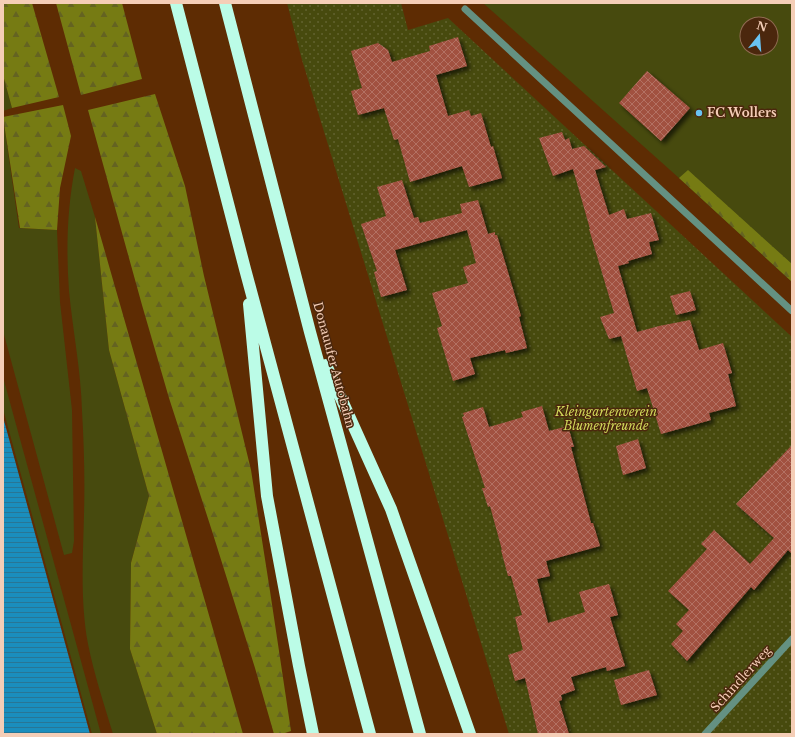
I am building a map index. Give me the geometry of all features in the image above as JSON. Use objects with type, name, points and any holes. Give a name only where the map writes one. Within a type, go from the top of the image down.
[{"type":"highway","points":[[176,3],[245,269],[370,734]]},
{"type":"highway","name":"Donauufer Autobahn","points":[[225,3],[310,332],[420,734]]},
{"type":"highway","points":[[245,269],[267,496],[313,734]]},
{"type":"highway","points":[[310,332],[391,509],[470,734]]},
{"type":"lane","points":[[465,8],[792,311]]},
{"type":"lane","name":"Schindlerweg","points":[[705,734],[792,638]]},
{"type":"green space","points":[[3,3],[32,3],[59,97],[12,108],[3,75]]},
{"type":"green space","points":[[56,3],[122,3],[142,79],[81,95]]},
{"type":"green space","name":"Kleingartenverein Blumenfreunde","points":[[287,3],[401,3],[408,30],[448,18],[792,337],[792,734],[509,734],[302,60]]},
{"type":"green space","name":"FC Wollers","points":[[483,3],[792,3],[792,282],[679,178]]},
{"type":"green space","points":[[3,75],[12,108],[3,111]]},
{"type":"green space","points":[[155,94],[185,186],[204,276],[251,470],[291,731],[282,734],[274,734],[255,668],[169,398],[88,110]]},
{"type":"green space","points":[[63,105],[71,136],[60,188],[57,230],[20,228],[3,117]]},
{"type":"green space","points":[[3,117],[19,228],[57,230],[60,302],[72,410],[74,541],[72,553],[64,555],[3,331]]},
{"type":"green space","points":[[75,168],[81,171],[95,217],[109,350],[149,496],[131,563],[130,649],[157,734],[113,734],[99,689],[85,628],[83,579],[83,424],[80,381],[69,291],[68,260],[69,214]]},
{"type":"green space","points":[[688,170],[792,264],[792,282],[679,178]]},
{"type":"green space","points":[[95,217],[243,734],[157,734],[130,649],[131,563],[149,496],[109,350]]},
{"type":"green space","points":[[3,377],[101,734],[92,734],[3,409]]},
{"type":"water","points":[[3,417],[90,734],[3,734]]},
{"type":"building","points":[[458,37],[467,66],[436,75],[448,116],[469,110],[471,116],[481,113],[491,147],[493,146],[502,178],[469,187],[462,166],[410,182],[398,139],[394,140],[384,108],[358,115],[351,91],[362,88],[351,51],[378,43],[388,50],[392,62],[430,51],[429,46]]},
{"type":"building","points":[[647,71],[690,108],[661,141],[619,103]]},
{"type":"building","points":[[562,132],[565,140],[569,138],[572,149],[584,146],[606,167],[595,170],[609,215],[624,209],[627,219],[651,213],[659,240],[649,242],[652,254],[628,261],[629,263],[618,266],[637,332],[690,320],[699,350],[723,343],[732,373],[728,374],[736,406],[709,413],[711,420],[661,434],[647,388],[637,391],[621,336],[609,339],[600,317],[614,313],[573,169],[553,176],[539,138]]},
{"type":"building","points":[[402,180],[414,218],[418,217],[420,223],[462,213],[460,204],[478,200],[488,234],[495,232],[495,235],[497,235],[521,316],[519,317],[527,348],[506,353],[505,350],[470,358],[475,374],[453,381],[437,328],[442,326],[432,293],[468,283],[463,267],[476,263],[467,230],[395,250],[407,290],[381,297],[374,272],[377,271],[361,224],[386,216],[377,187]]},
{"type":"building","points":[[690,291],[696,310],[676,315],[670,296]]},
{"type":"building","points":[[542,406],[549,431],[568,426],[574,447],[571,447],[591,523],[593,523],[600,546],[546,561],[550,576],[537,579],[548,623],[585,612],[579,592],[609,584],[618,615],[610,617],[625,666],[607,671],[606,667],[571,677],[575,690],[561,695],[562,700],[559,701],[569,734],[538,734],[525,678],[515,681],[508,655],[523,650],[515,617],[522,615],[511,576],[508,576],[490,506],[488,507],[482,488],[485,488],[462,417],[464,416],[463,413],[483,407],[489,427],[523,417],[521,412]]},
{"type":"building","points":[[638,439],[646,468],[623,475],[616,446]]},
{"type":"building","points":[[792,445],[792,554],[788,550],[754,590],[751,587],[687,661],[671,644],[683,631],[676,624],[689,610],[668,591],[707,549],[701,544],[714,530],[750,564],[774,538],[736,504]]},
{"type":"building","points":[[649,670],[657,695],[621,705],[614,680]]},
{"type":"place","name":"FC Wollers","points":[[699,113]]}]
